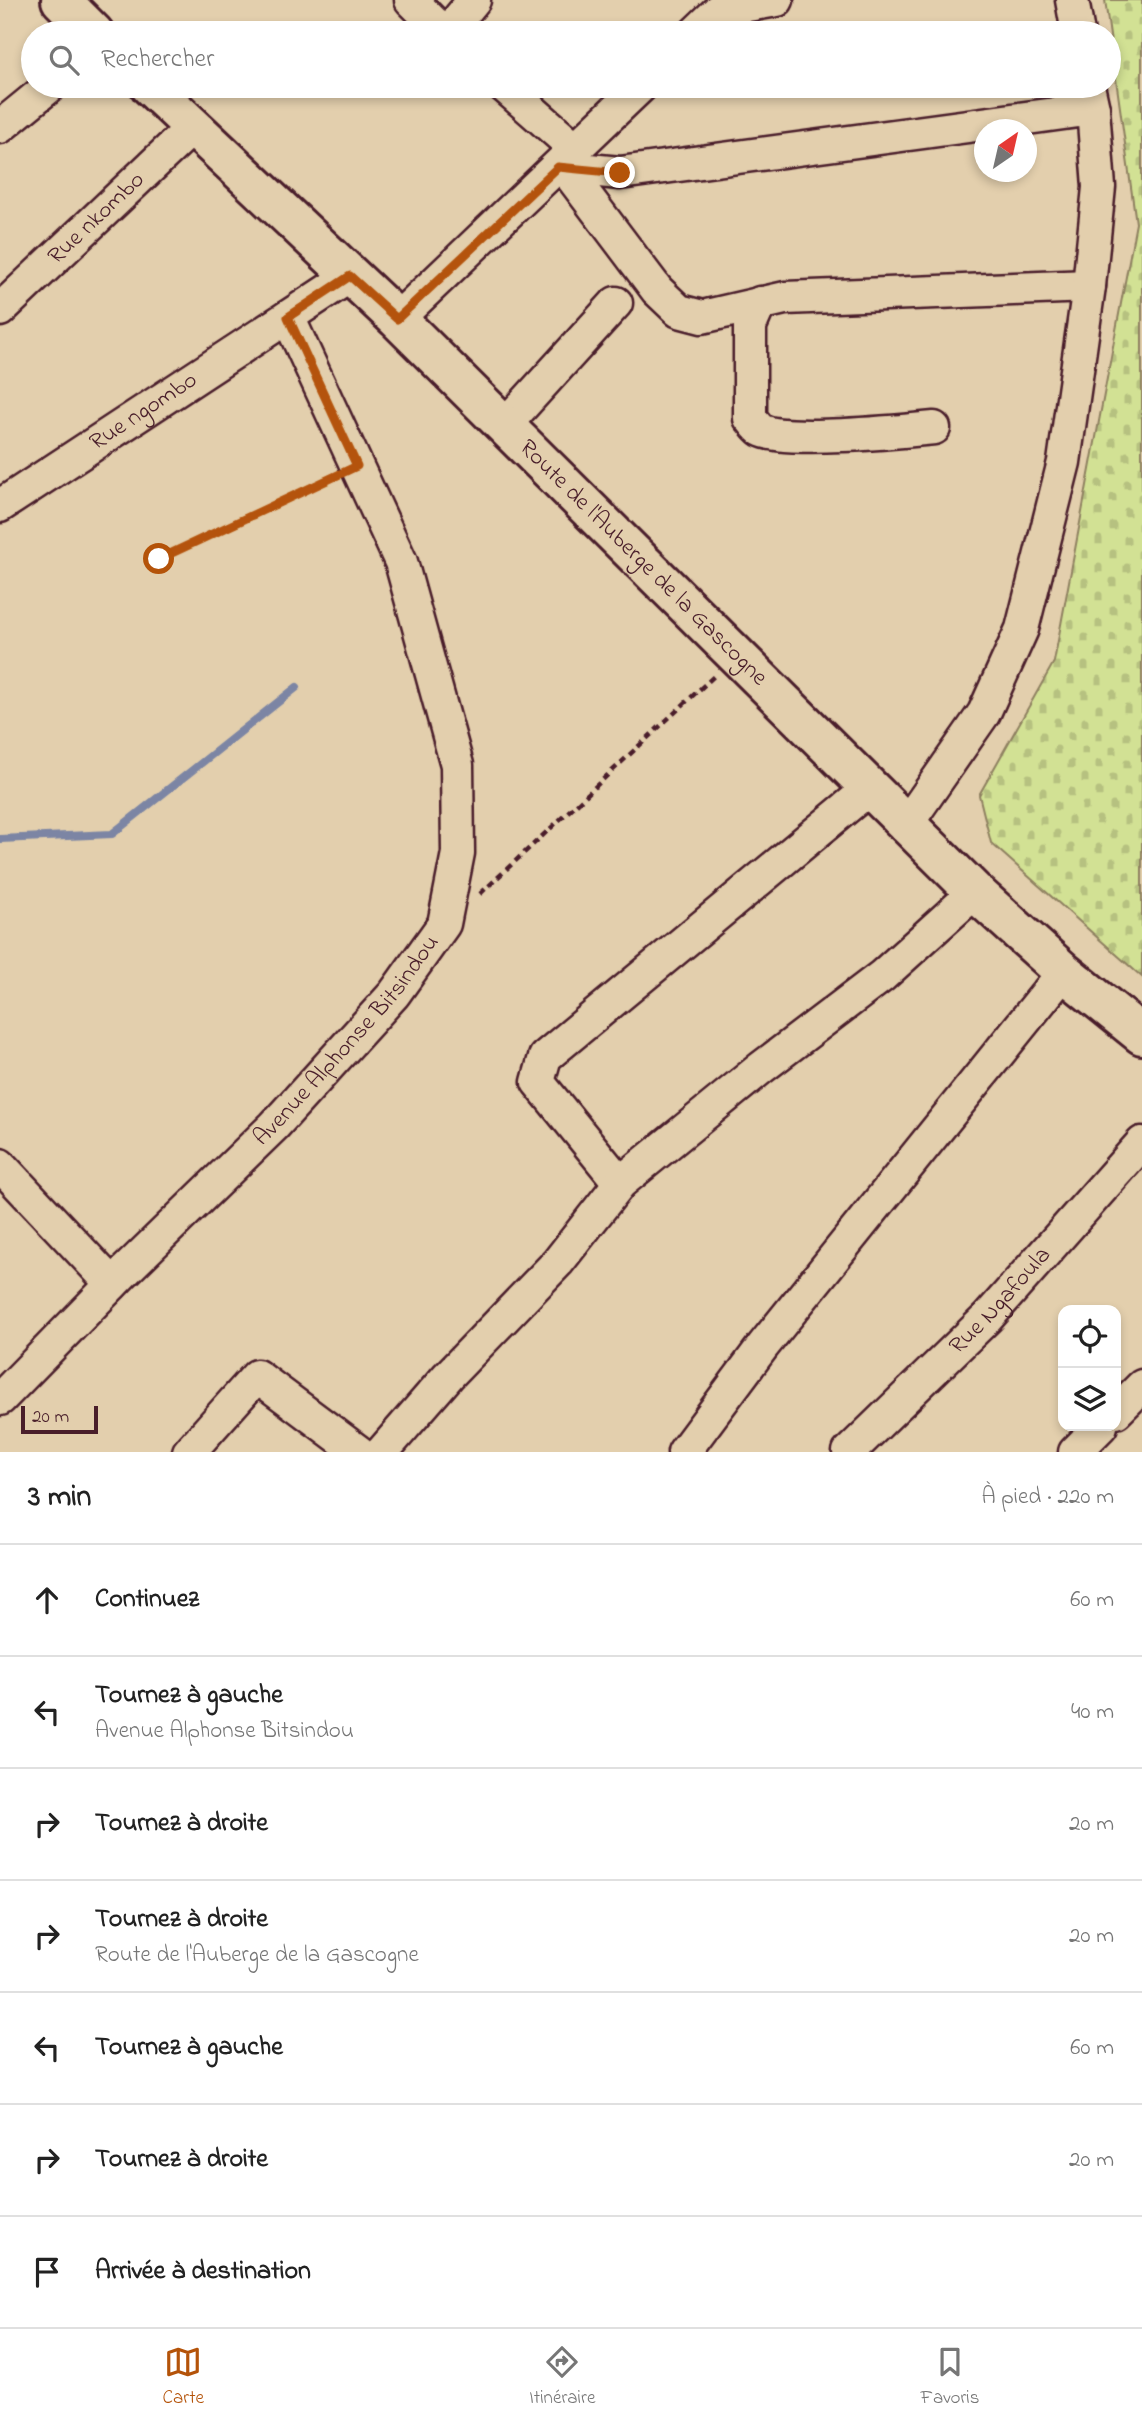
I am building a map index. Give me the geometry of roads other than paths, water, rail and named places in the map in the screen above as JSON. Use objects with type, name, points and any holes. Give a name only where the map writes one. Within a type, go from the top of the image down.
[{"type":"street","points":[[61,0],[82,21]]},
{"type":"street","points":[[411,0],[433,21]]},
{"type":"street","points":[[456,21],[474,0]]},
{"type":"street","points":[[705,21],[718,5],[777,0]]},
{"type":"street","points":[[1072,0],[1076,21]]},
{"type":"street","points":[[0,127],[35,98]]},
{"type":"street","name":"Route de l'Auberge de la Gascogne","points":[[163,98],[397,319],[975,892],[1063,972],[1142,1035]]},
{"type":"street","points":[[514,98],[566,161],[657,290],[679,311],[702,317],[785,298],[1089,286]]},
{"type":"street","points":[[397,319],[566,161],[629,98]]},
{"type":"street","points":[[566,161],[620,173],[1091,98],[1099,187],[1089,286],[1064,462],[1022,629],[984,713],[906,825]]},
{"type":"street","name":"Rue nkombo","points":[[0,310],[194,126]]},
{"type":"street","name":"Rue ngombo","points":[[0,506],[350,276]]},
{"type":"street","points":[[505,426],[616,303]]},
{"type":"street","points":[[760,303],[750,326],[750,418],[761,430],[782,435],[872,434],[934,428]]},
{"type":"street","name":"Avenue Alphonse Bitsindou","points":[[0,1399],[112,1284],[274,1126],[394,993],[444,924],[458,853],[457,765],[401,562],[288,317]]},
{"type":"street","points":[[620,1183],[538,1082],[545,1057],[870,788]]},
{"type":"street","points":[[382,1452],[448,1376],[558,1262],[620,1183],[761,1068],[882,976],[975,892]]},
{"type":"street","points":[[684,1452],[780,1324],[1063,972]]},
{"type":"street","name":"Rue Ngafoula","points":[[849,1452],[988,1317],[1142,1143]]},
{"type":"street","points":[[0,1165],[112,1284]]},
{"type":"street","points":[[189,1452],[257,1376],[359,1452]]},
{"type":"street","points":[[1121,1407],[1142,1386]]},
{"type":"street","points":[[1075,1452],[1096,1431]]},
{"type":"waterway","points":[[0,839],[112,834],[297,687]]}]
